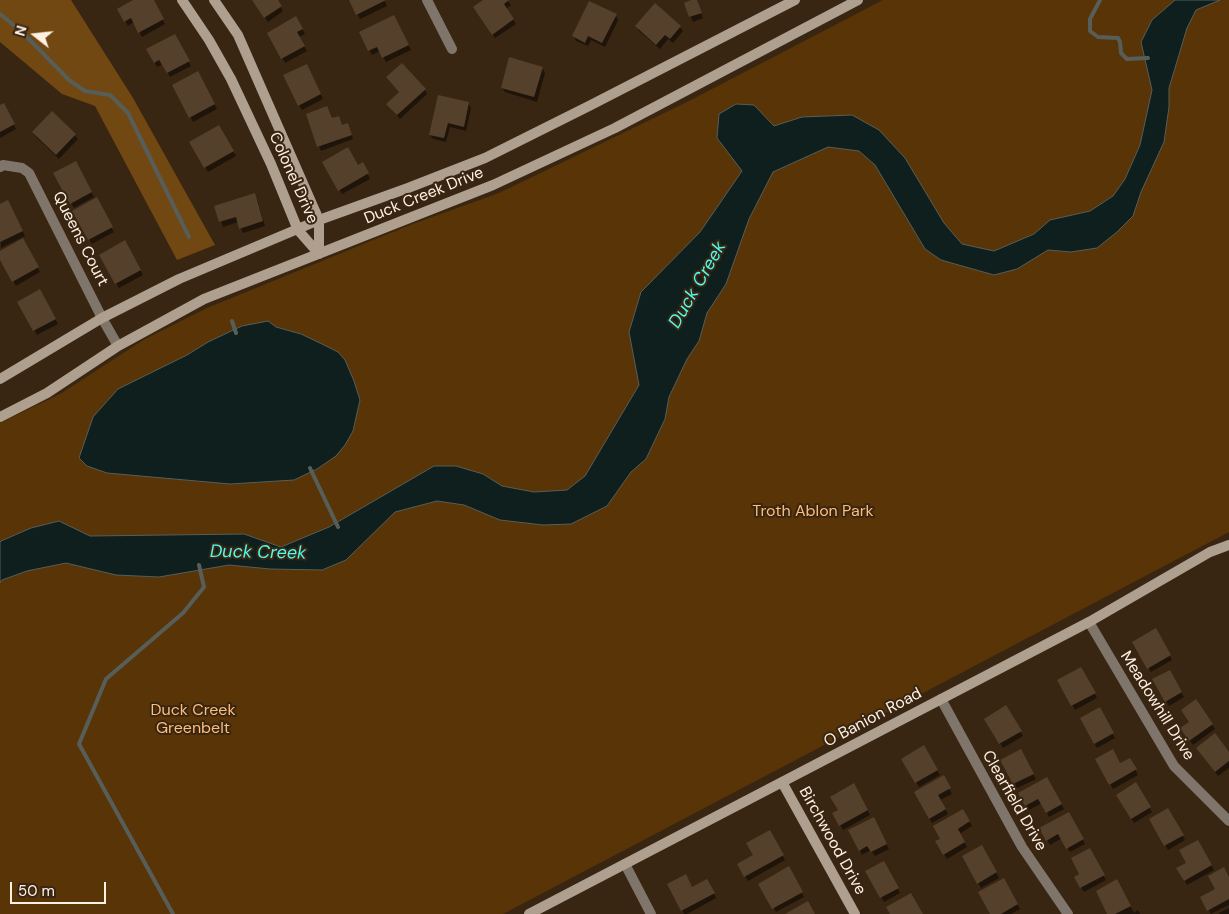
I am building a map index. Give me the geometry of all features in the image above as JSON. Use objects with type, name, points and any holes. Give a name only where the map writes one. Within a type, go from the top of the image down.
[{"type":"main road","name":"Colonel Drive","points":[[182,0],[209,40],[231,79],[271,164],[298,230],[319,254]]},
{"type":"main road","name":"Colonel Drive","points":[[214,0],[238,35],[319,220],[319,254]]},
{"type":"main road","name":"Duck Creek Drive","points":[[0,379],[102,318],[178,279],[319,220],[485,158],[795,0]]},
{"type":"main road","name":"Duck Creek Drive","points":[[0,417],[47,393],[118,346],[204,299],[493,185],[607,132],[851,2]]},
{"type":"main road","name":"O Banion Road","points":[[529,914],[1089,622],[1210,552],[1229,545]]},
{"type":"main road","name":"Birchwood Drive","points":[[782,782],[855,914]]},
{"type":"street","points":[[427,0],[452,49]]},
{"type":"street","name":"Queens Court","points":[[0,167],[3,165],[22,168],[29,173],[118,346]]},
{"type":"street","name":"Meadowhill Drive","points":[[1089,622],[1174,766],[1229,821]]},
{"type":"street","name":"Clearfield Drive","points":[[941,699],[1022,847],[1068,914]]},
{"type":"street","points":[[625,864],[651,914]]},
{"type":"green space","name":"Duck Creek Greenbelt","points":[[883,0],[1229,0],[1229,532],[503,914],[0,914],[0,423],[60,394],[145,339],[207,308],[410,225],[499,193],[687,102]]},
{"type":"shaded area","points":[[0,0],[71,0],[133,98],[215,245],[177,260],[95,106],[62,94],[0,42]]},
{"type":"water","name":"Duck Creek","points":[[1175,0],[1220,0],[1196,10],[1187,28],[1169,88],[1169,107],[1164,142],[1141,192],[1133,216],[1117,232],[1097,248],[1071,252],[1048,250],[1017,269],[994,275],[941,260],[925,249],[875,165],[859,151],[828,147],[773,172],[749,219],[726,284],[707,313],[699,341],[687,359],[669,397],[665,419],[646,459],[631,472],[607,506],[571,524],[543,525],[500,520],[464,505],[437,501],[395,512],[346,560],[322,570],[270,569],[229,565],[159,577],[116,575],[66,563],[27,571],[2,580],[0,583],[0,542],[31,528],[59,521],[90,536],[244,534],[281,547],[329,527],[434,466],[456,466],[483,474],[502,486],[534,492],[567,490],[585,476],[639,385],[629,332],[641,292],[700,232],[742,171],[717,138],[719,114],[736,104],[754,105],[774,126],[802,117],[852,115],[879,130],[905,158],[944,223],[962,244],[994,251],[1034,234],[1050,220],[1090,211],[1113,196],[1125,179],[1140,145],[1152,90],[1141,42],[1152,20]]},
{"type":"water","points":[[268,321],[276,327],[301,334],[338,352],[345,360],[360,400],[353,431],[336,456],[317,469],[294,480],[230,484],[107,473],[87,466],[79,458],[93,417],[118,389],[242,326]]},
{"type":"building","points":[[133,0],[154,0],[164,19],[138,33],[131,18],[124,22],[117,9]]},
{"type":"building","points":[[252,0],[278,0],[282,6],[264,18]]},
{"type":"building","points":[[349,0],[386,0],[356,15]]},
{"type":"building","points":[[483,0],[509,0],[504,4],[514,19],[492,35],[473,7]]},
{"type":"building","points":[[697,0],[702,13],[689,17],[684,3]]},
{"type":"building","points":[[589,1],[617,14],[602,43],[588,36],[585,43],[572,36]]},
{"type":"building","points":[[655,3],[681,26],[670,39],[665,35],[656,45],[635,26]]},
{"type":"building","points":[[394,15],[409,45],[382,58],[377,47],[368,51],[359,32]]},
{"type":"building","points":[[296,16],[303,29],[297,32],[305,46],[281,59],[267,33]]},
{"type":"building","points":[[175,34],[190,61],[167,73],[159,60],[154,63],[146,49]]},
{"type":"building","points":[[509,57],[543,67],[534,97],[501,88]]},
{"type":"building","points":[[402,63],[426,89],[397,115],[386,104],[399,92],[386,77]]},
{"type":"building","points":[[307,64],[321,94],[298,106],[283,75]]},
{"type":"building","points":[[198,71],[215,104],[189,118],[172,85]]},
{"type":"building","points":[[438,95],[469,102],[464,127],[448,123],[444,138],[429,135]]},
{"type":"building","points":[[4,103],[15,124],[0,132],[0,105]]},
{"type":"building","points":[[327,106],[332,118],[339,116],[342,125],[348,123],[352,135],[317,147],[306,114]]},
{"type":"building","points":[[52,111],[76,134],[56,155],[32,132]]},
{"type":"building","points":[[219,125],[234,151],[204,168],[189,142]]},
{"type":"building","points":[[348,147],[358,165],[363,162],[369,173],[338,191],[322,162]]},
{"type":"building","points":[[76,161],[92,192],[70,204],[53,173]]},
{"type":"building","points":[[255,193],[263,221],[239,229],[236,217],[219,222],[214,206]]},
{"type":"building","points":[[97,197],[113,227],[88,240],[72,211]]},
{"type":"building","points":[[8,200],[23,231],[0,242],[0,204]]},
{"type":"building","points":[[23,238],[39,267],[12,282],[0,260],[0,251]]},
{"type":"building","points":[[125,240],[141,270],[115,284],[99,255]]},
{"type":"building","points":[[40,289],[56,319],[33,331],[17,302]]},
{"type":"building","points":[[1156,628],[1171,655],[1147,669],[1132,642]]},
{"type":"building","points":[[1081,667],[1096,693],[1071,706],[1057,680]]},
{"type":"building","points":[[1170,670],[1182,692],[1165,702],[1152,679]]},
{"type":"building","points":[[1196,699],[1213,724],[1189,741],[1180,728],[1189,722],[1181,710]]},
{"type":"building","points":[[1006,705],[1022,731],[999,744],[984,719]]},
{"type":"building","points":[[1100,707],[1114,733],[1094,744],[1080,718]]},
{"type":"building","points":[[1215,733],[1229,752],[1229,761],[1215,772],[1196,748]]},
{"type":"building","points":[[924,745],[938,770],[915,783],[901,759]]},
{"type":"building","points":[[1021,749],[1034,774],[1013,784],[1000,760]]},
{"type":"building","points":[[1113,749],[1120,763],[1130,758],[1137,769],[1109,785],[1095,759]]},
{"type":"building","points":[[944,775],[951,788],[938,795],[946,809],[929,819],[914,792]]},
{"type":"building","points":[[1047,777],[1062,804],[1046,813],[1038,799],[1025,806],[1018,793]]},
{"type":"building","points":[[1136,782],[1151,807],[1131,819],[1116,795]]},
{"type":"building","points":[[854,783],[868,810],[839,826],[832,813],[838,810],[830,797]]},
{"type":"building","points":[[1168,808],[1184,835],[1164,846],[1149,819]]},
{"type":"building","points":[[963,809],[970,821],[958,829],[965,842],[943,855],[935,841],[940,839],[933,826]]},
{"type":"building","points":[[1069,812],[1084,839],[1066,849],[1058,834],[1046,841],[1039,828]]},
{"type":"building","points":[[874,817],[887,844],[871,852],[867,846],[859,851],[848,830]]},
{"type":"building","points":[[770,830],[784,855],[744,877],[737,864],[753,855],[746,843]]},
{"type":"building","points":[[1198,840],[1212,865],[1184,881],[1176,868],[1186,863],[1179,850]]},
{"type":"building","points":[[982,845],[997,872],[977,884],[962,856]]},
{"type":"building","points":[[1090,848],[1105,875],[1080,888],[1074,877],[1079,874],[1071,858]]},
{"type":"building","points":[[884,861],[899,888],[880,898],[865,871]]},
{"type":"building","points":[[789,866],[803,892],[772,909],[758,884]]},
{"type":"building","points":[[1224,867],[1229,877],[1229,899],[1207,911],[1200,897],[1215,889],[1208,876]]},
{"type":"building","points":[[686,874],[692,887],[707,879],[715,893],[681,911],[667,884]]},
{"type":"building","points":[[1004,878],[1018,904],[1001,914],[990,914],[978,892]]},
{"type":"building","points":[[1117,879],[1131,906],[1115,914],[1107,914],[1096,891]]},
{"type":"building","points":[[911,893],[923,914],[890,914],[886,907]]},
{"type":"building","points":[[808,901],[815,914],[785,914]]},
{"type":"waterway","points":[[1100,0],[1090,19],[1090,31],[1098,37],[1118,38],[1121,53],[1127,59],[1148,58]]},
{"type":"waterway","points":[[0,14],[21,31],[69,80],[85,91],[110,95],[128,113],[189,237]]},
{"type":"waterway","points":[[232,321],[236,333]]},
{"type":"waterway","points":[[310,468],[338,527]]},
{"type":"waterway","points":[[173,914],[79,744],[106,679],[183,613],[204,587],[199,565]]},
{"type":"park label","name":"Troth Ablon Park","points":[[813,512]]}]
